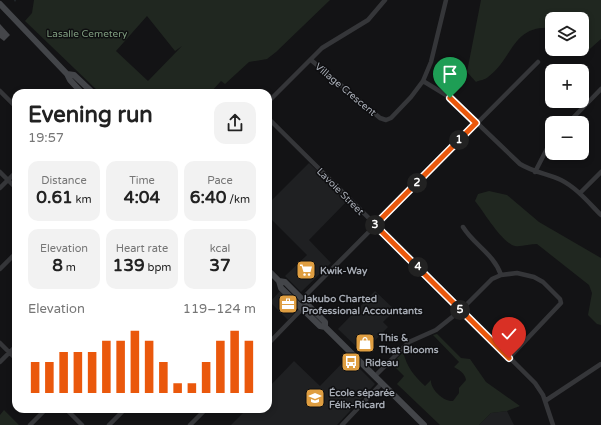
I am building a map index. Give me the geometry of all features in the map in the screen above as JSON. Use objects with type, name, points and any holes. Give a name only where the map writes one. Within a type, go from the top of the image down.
[{"type":"main road","points":[[0,4],[67,74],[70,80],[78,89]]},
{"type":"main road","points":[[67,74],[74,74],[88,89]]},
{"type":"main road","points":[[272,274],[279,281],[281,288],[301,308],[320,326],[326,327]]},
{"type":"main road","points":[[279,281],[285,282],[304,300],[325,322],[326,327],[424,425]]},
{"type":"street","points":[[272,98],[322,48],[368,20],[385,0]]},
{"type":"street","name":"Village Crescent","points":[[310,60],[380,118],[386,120],[391,118],[424,81],[431,62],[446,0]]},
{"type":"street","points":[[272,340],[300,311],[306,295],[538,62]]},
{"type":"street","points":[[424,81],[450,98],[520,164],[536,172],[571,185],[601,215]]},
{"type":"street","points":[[575,116],[601,89]]},
{"type":"street","points":[[0,91],[12,103]]},
{"type":"street","name":"Lavoie Street","points":[[272,122],[535,383],[543,394],[553,425]]},
{"type":"street","points":[[536,172],[545,153]]},
{"type":"street","points":[[0,172],[12,184]]},
{"type":"street","points":[[580,193],[601,172]]},
{"type":"street","points":[[0,188],[12,176]]},
{"type":"street","points":[[463,227],[466,233],[493,258],[501,275]]},
{"type":"street","points":[[0,269],[12,257]]},
{"type":"street","points":[[375,376],[409,342],[436,330],[460,310],[492,279],[501,275],[517,274],[534,277],[543,282],[561,303],[509,358]]},
{"type":"street","points":[[0,344],[12,356]]},
{"type":"street","points":[[0,362],[12,350]]},
{"type":"street","points":[[545,401],[601,364]]},
{"type":"street","points":[[342,425],[382,383]]},
{"type":"street","points":[[30,425],[42,413]]},
{"type":"street","points":[[70,413],[82,425]]},
{"type":"street","points":[[109,425],[121,413]]},
{"type":"street","points":[[190,425],[202,413]]},
{"type":"shaded area","points":[[309,163],[348,200],[309,240],[331,263],[301,292],[285,276],[307,255],[272,220],[272,200]]},
{"type":"shaded area","points":[[280,291],[298,308],[288,320],[272,304],[272,300]]},
{"type":"shaded area","points":[[375,291],[395,310],[383,322],[388,327],[363,353],[338,329]]},
{"type":"shaded area","name":"École séparée Félix-Ricard","points":[[348,357],[375,384],[337,425],[231,425],[243,413],[272,413],[272,384],[294,361],[320,386]]},
{"type":"shaded area","points":[[507,411],[514,425],[479,425],[491,413]]},
{"type":"green space","name":"Lasalle Cemetery","points":[[34,0],[330,0],[267,59],[249,62],[225,84],[221,81],[214,89],[96,89],[25,21],[32,13]],"holes":[[[147,16],[175,51],[182,46],[148,81],[116,51]]]},
{"type":"green space","points":[[481,0],[601,0],[601,39],[589,50],[589,12],[545,12],[545,28],[529,31],[521,37],[514,44],[496,70],[487,78],[476,82],[467,72]]},
{"type":"green space","points":[[489,191],[507,195],[539,222],[601,258],[601,325],[597,324],[588,315],[592,293],[589,285],[537,244],[515,246],[510,244],[499,233],[475,201],[478,194]]},
{"type":"green space","points":[[437,334],[461,358],[470,359],[486,382],[520,406],[507,411],[491,413],[479,425],[440,425],[397,384],[404,376],[392,364],[403,352],[414,375],[425,386],[431,380],[431,384],[438,394],[449,401],[453,401],[459,393],[459,388],[466,380],[463,374],[454,367],[459,362],[433,335]]},
{"type":"green space","points":[[4,410],[19,425],[0,425],[0,415]]},
{"type":"building","points":[[0,24],[10,35],[4,41],[0,38]]},
{"type":"place","name":"Kwik-Way","points":[[306,270]]},
{"type":"place","name":"Jakubo Charted Professional Accountants","points":[[288,304]]},
{"type":"place","name":"This & That Blooms","points":[[365,343]]},
{"type":"place","name":"Rideau","points":[[351,362]]},
{"type":"place","name":"École séparée Félix-Ricard","points":[[315,398]]},
{"type":"route","points":[[450,98],[476,123],[375,225],[509,358]]}]
